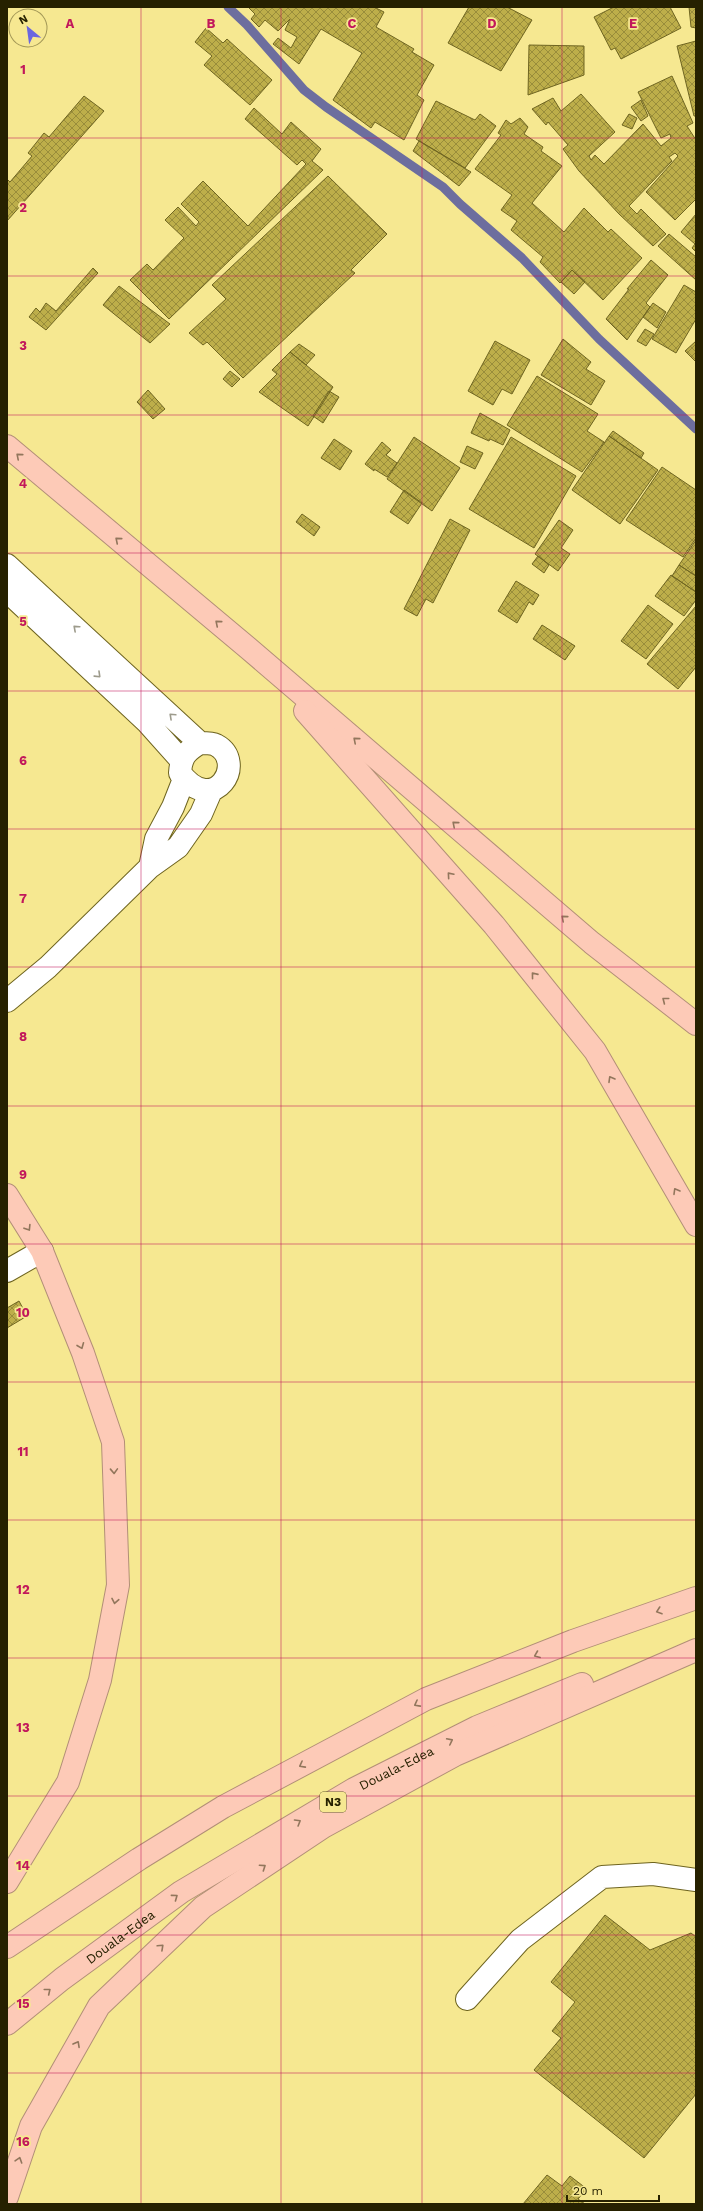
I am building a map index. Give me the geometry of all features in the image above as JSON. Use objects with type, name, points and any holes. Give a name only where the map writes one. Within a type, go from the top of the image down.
[{"type":"highway","points":[[7,446],[248,648],[592,942],[696,1024]]},
{"type":"highway","points":[[248,648],[494,925],[595,1050],[696,1225]]},
{"type":"highway","points":[[7,1195],[42,1251],[83,1353],[113,1442],[118,1584],[100,1680],[68,1782],[7,1882]]},
{"type":"highway","points":[[7,1948],[139,1858],[223,1807],[426,1699],[572,1641],[696,1598]]},
{"type":"highway","points":[[7,2197],[31,2126],[99,2006],[204,1907],[323,1827],[456,1755],[696,1649]]},
{"type":"highway","name":"Douala-Edea","points":[[7,2024],[62,1979],[181,1892],[354,1789],[477,1728],[568,1689],[696,1649]]},
{"type":"lane","points":[[7,565],[200,743]]},
{"type":"lane","points":[[7,592],[147,722],[183,769],[195,789],[210,791]]},
{"type":"lane","points":[[7,1001],[48,967],[150,867],[178,847],[201,814],[210,791],[223,783],[230,769],[226,755],[215,744],[200,743],[187,750],[173,807],[156,839],[150,867]]},
{"type":"lane","points":[[7,1271],[42,1251]]},
{"type":"lane","points":[[467,1999],[520,1940],[602,1877],[653,1874],[696,1880]]},
{"type":"building","points":[[248,7],[374,7],[384,12],[376,27],[414,49],[412,52],[434,65],[417,95],[424,100],[404,140],[375,122],[371,128],[333,100],[362,53],[321,29],[299,64],[273,44],[278,38],[291,48],[297,37],[285,30],[290,19],[278,31],[265,20],[259,27],[251,19],[255,14]]},
{"type":"building","points":[[469,7],[507,7],[532,20],[501,71],[448,43]]},
{"type":"building","points":[[614,7],[670,7],[681,28],[621,59],[615,48],[611,50],[594,17]]},
{"type":"building","points":[[689,7],[696,7],[696,28],[691,27]]},
{"type":"building","points":[[206,28],[223,43],[227,39],[272,80],[250,105],[204,65],[212,56],[195,42]]},
{"type":"building","points":[[696,41],[696,116],[694,116],[677,46]]},
{"type":"building","points":[[529,45],[584,46],[584,75],[528,95]]},
{"type":"building","points":[[672,76],[693,123],[687,126],[696,140],[696,199],[675,220],[646,192],[678,156],[675,153],[669,157],[672,161],[629,206],[637,214],[641,209],[666,234],[653,246],[619,214],[579,171],[563,149],[568,145],[548,122],[546,125],[532,109],[553,98],[561,111],[581,94],[615,132],[589,156],[591,160],[595,155],[604,164],[643,124],[661,146],[671,138],[670,134],[661,138],[638,92]]},
{"type":"building","points":[[84,96],[104,111],[7,221],[7,179],[10,182],[32,156],[28,153],[44,133],[49,137]]},
{"type":"building","points":[[641,100],[648,116],[641,121],[631,107]]},
{"type":"building","points":[[436,101],[475,120],[480,114],[496,126],[465,168],[416,139]]},
{"type":"building","points":[[254,108],[282,134],[291,122],[321,149],[312,161],[323,170],[169,319],[130,280],[147,264],[153,270],[184,238],[165,220],[178,207],[196,226],[199,222],[181,204],[203,181],[248,226],[306,164],[302,160],[297,165],[245,119]]},
{"type":"building","points":[[629,114],[637,118],[632,129],[622,125]]},
{"type":"building","points":[[520,118],[528,127],[524,134],[543,147],[541,151],[562,166],[532,203],[564,232],[584,208],[608,232],[611,229],[642,258],[603,300],[572,270],[560,283],[540,262],[543,257],[511,230],[517,221],[501,210],[512,195],[475,169],[501,135],[498,133],[506,120],[511,124]]},
{"type":"building","points":[[419,141],[471,172],[459,186],[413,151]]},
{"type":"building","points":[[328,176],[387,234],[351,270],[355,273],[243,378],[207,342],[203,345],[189,333],[226,299],[212,285]]},
{"type":"building","points":[[696,214],[696,252],[692,248],[695,244],[681,232]]},
{"type":"building","points":[[669,234],[696,257],[696,280],[658,246]]},
{"type":"building","points":[[651,260],[668,275],[646,303],[650,307],[627,340],[606,319],[629,289],[627,289]]},
{"type":"building","points":[[93,268],[98,273],[46,330],[29,317],[36,308],[40,312],[46,303],[56,311]]},
{"type":"building","points":[[572,270],[585,282],[574,294],[561,282]]},
{"type":"building","points":[[684,285],[696,292],[696,319],[676,353],[652,339]]},
{"type":"building","points":[[119,286],[170,324],[150,343],[103,305]]},
{"type":"building","points":[[653,303],[666,312],[657,328],[643,317]]},
{"type":"building","points":[[645,329],[654,334],[646,346],[637,341]]},
{"type":"building","points":[[563,339],[591,362],[586,369],[605,381],[591,405],[541,375]]},
{"type":"building","points":[[495,341],[530,360],[512,394],[502,389],[493,405],[468,391]]},
{"type":"building","points":[[696,341],[696,362],[685,351]]},
{"type":"building","points":[[299,344],[315,355],[306,365],[290,352]]},
{"type":"building","points":[[290,352],[333,387],[308,426],[259,392],[277,374],[272,370]]},
{"type":"building","points":[[230,371],[240,379],[232,387],[223,379]]},
{"type":"building","points":[[537,376],[598,414],[587,431],[604,442],[582,472],[507,425]]},
{"type":"building","points":[[148,390],[165,409],[153,419],[137,402]]},
{"type":"building","points":[[329,391],[339,397],[323,423],[313,416]]},
{"type":"building","points":[[480,413],[510,430],[503,445],[471,433]]},
{"type":"building","points":[[613,431],[644,453],[641,458],[609,436]]},
{"type":"building","points":[[609,436],[658,470],[620,524],[572,490]]},
{"type":"building","points":[[414,437],[460,468],[432,511],[387,479]]},
{"type":"building","points":[[511,437],[576,476],[534,548],[469,509]]},
{"type":"building","points":[[334,439],[352,451],[340,470],[321,458]]},
{"type":"building","points":[[382,442],[391,450],[386,455],[397,463],[387,477],[374,469],[374,471],[365,464]]},
{"type":"building","points":[[467,446],[483,453],[475,469],[460,462]]},
{"type":"building","points":[[662,467],[696,490],[696,538],[683,557],[626,520]]},
{"type":"building","points":[[404,490],[422,503],[408,524],[390,512]]},
{"type":"building","points":[[302,514],[320,527],[314,536],[296,522]]},
{"type":"building","points":[[450,519],[470,530],[433,603],[426,599],[417,616],[404,609]]},
{"type":"building","points":[[559,520],[573,530],[561,548],[570,554],[558,571],[535,554]]},
{"type":"building","points":[[696,540],[696,576],[679,565]]},
{"type":"building","points":[[538,556],[549,565],[544,573],[532,564]]},
{"type":"building","points":[[679,565],[696,576],[696,592],[672,576]]},
{"type":"building","points":[[671,575],[696,592],[696,600],[684,616],[655,596]]},
{"type":"building","points":[[516,581],[539,595],[533,605],[529,602],[517,623],[498,611]]},
{"type":"building","points":[[648,605],[673,624],[646,659],[621,641]]},
{"type":"building","points":[[696,606],[696,667],[678,689],[647,664]]},
{"type":"building","points":[[542,625],[575,646],[565,660],[533,639]]},
{"type":"building","points":[[19,1301],[27,1316],[7,1328],[7,1308]]},
{"type":"building","points":[[605,1915],[650,1950],[691,1933],[696,1937],[696,2094],[644,2158],[534,2070],[561,2038],[552,2031],[575,2002],[551,1982]]},
{"type":"building","points":[[547,2175],[562,2186],[570,2176],[587,2189],[578,2199],[585,2204],[523,2204]]},
{"type":"waterway","points":[[228,7],[247,25],[304,90],[326,107],[443,187],[460,204],[522,258],[599,339],[696,429]]}]
